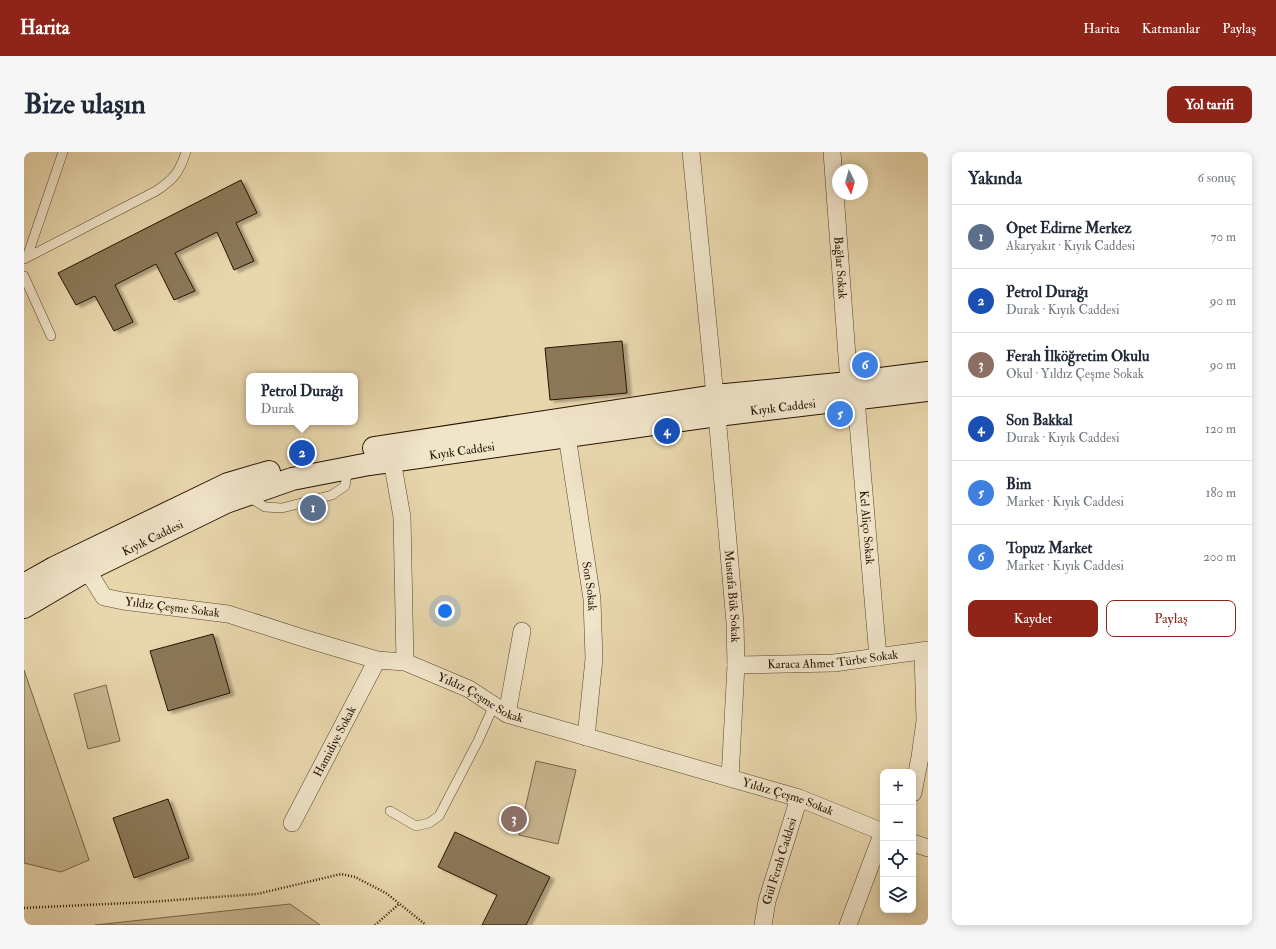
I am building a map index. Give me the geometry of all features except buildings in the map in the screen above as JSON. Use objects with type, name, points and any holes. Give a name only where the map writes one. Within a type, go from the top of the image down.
[{"type":"main road","name":"Kıyık Caddesi","points":[[853,391],[928,374]]},
{"type":"main road","name":"Kıyık Caddesi","points":[[24,585],[54,568],[228,484],[317,458],[381,447],[716,405],[853,391],[928,390]]},
{"type":"main road","name":"Kıyık Caddesi","points":[[24,607],[86,570],[226,502],[292,479],[348,467],[392,460],[567,436],[716,405]]},
{"type":"street","name":"Mustafa Bük Sokak","points":[[691,152],[716,405],[735,623],[736,665],[730,778]]},
{"type":"street","name":"Bağlar Sokak","points":[[832,152],[853,391]]},
{"type":"street","name":"Kel Aliço Sokak","points":[[853,391],[878,657]]},
{"type":"street","name":"Son Sokak","points":[[567,436],[592,599],[594,659],[586,737]]},
{"type":"street","points":[[392,460],[402,518],[405,662]]},
{"type":"street","name":"Yıldız Çeşme Sokak","points":[[86,570],[104,597],[123,601],[228,614],[377,660],[405,662],[469,688],[501,709],[586,737],[799,798],[880,831]]},
{"type":"street","points":[[501,709],[522,631]]},
{"type":"street","name":"Karaca Ahmet Türbe Sokak","points":[[736,665],[834,663],[926,651]]},
{"type":"street","points":[[916,775],[925,722],[926,651]]},
{"type":"street","name":"Hamidiye Sokak","points":[[292,823],[377,660]]},
{"type":"street","name":"Gül Ferah Caddesi","points":[[763,925],[767,901],[799,798]]},
{"type":"street","points":[[848,925],[880,840]]},
{"type":"street","points":[[916,844],[928,848]]},
{"type":"lane","points":[[26,258],[63,152]]},
{"type":"lane","points":[[26,258],[156,192],[170,182],[177,173],[186,152]]},
{"type":"lane","points":[[24,276],[51,336]]},
{"type":"lane","points":[[390,811],[416,826],[429,823],[439,816],[478,741],[501,709]]},
{"type":"path","points":[[24,908],[148,902],[257,894],[341,874],[355,877],[386,893],[426,925]]},
{"type":"path","points":[[375,925],[399,904]]},
{"type":"shaded area","points":[[24,670],[89,860],[61,872],[24,863]]},
{"type":"shaded area","points":[[106,685],[120,741],[88,749],[74,694]]},
{"type":"shaded area","points":[[536,761],[576,770],[558,844],[519,835]]},
{"type":"shaded area","points":[[290,904],[320,925],[95,925]]},
{"type":"place","name":"Topuz Market","points":[[865,365]]},
{"type":"place","name":"Bim","points":[[840,414]]},
{"type":"place","name":"Son Bakkal","points":[[667,431]]},
{"type":"place","name":"Petrol Durağı","points":[[302,453]]},
{"type":"place","name":"Opet Edirne Merkez","points":[[313,508]]},
{"type":"place","name":"Ferah İlköğretim Okulu","points":[[514,819]]}]
